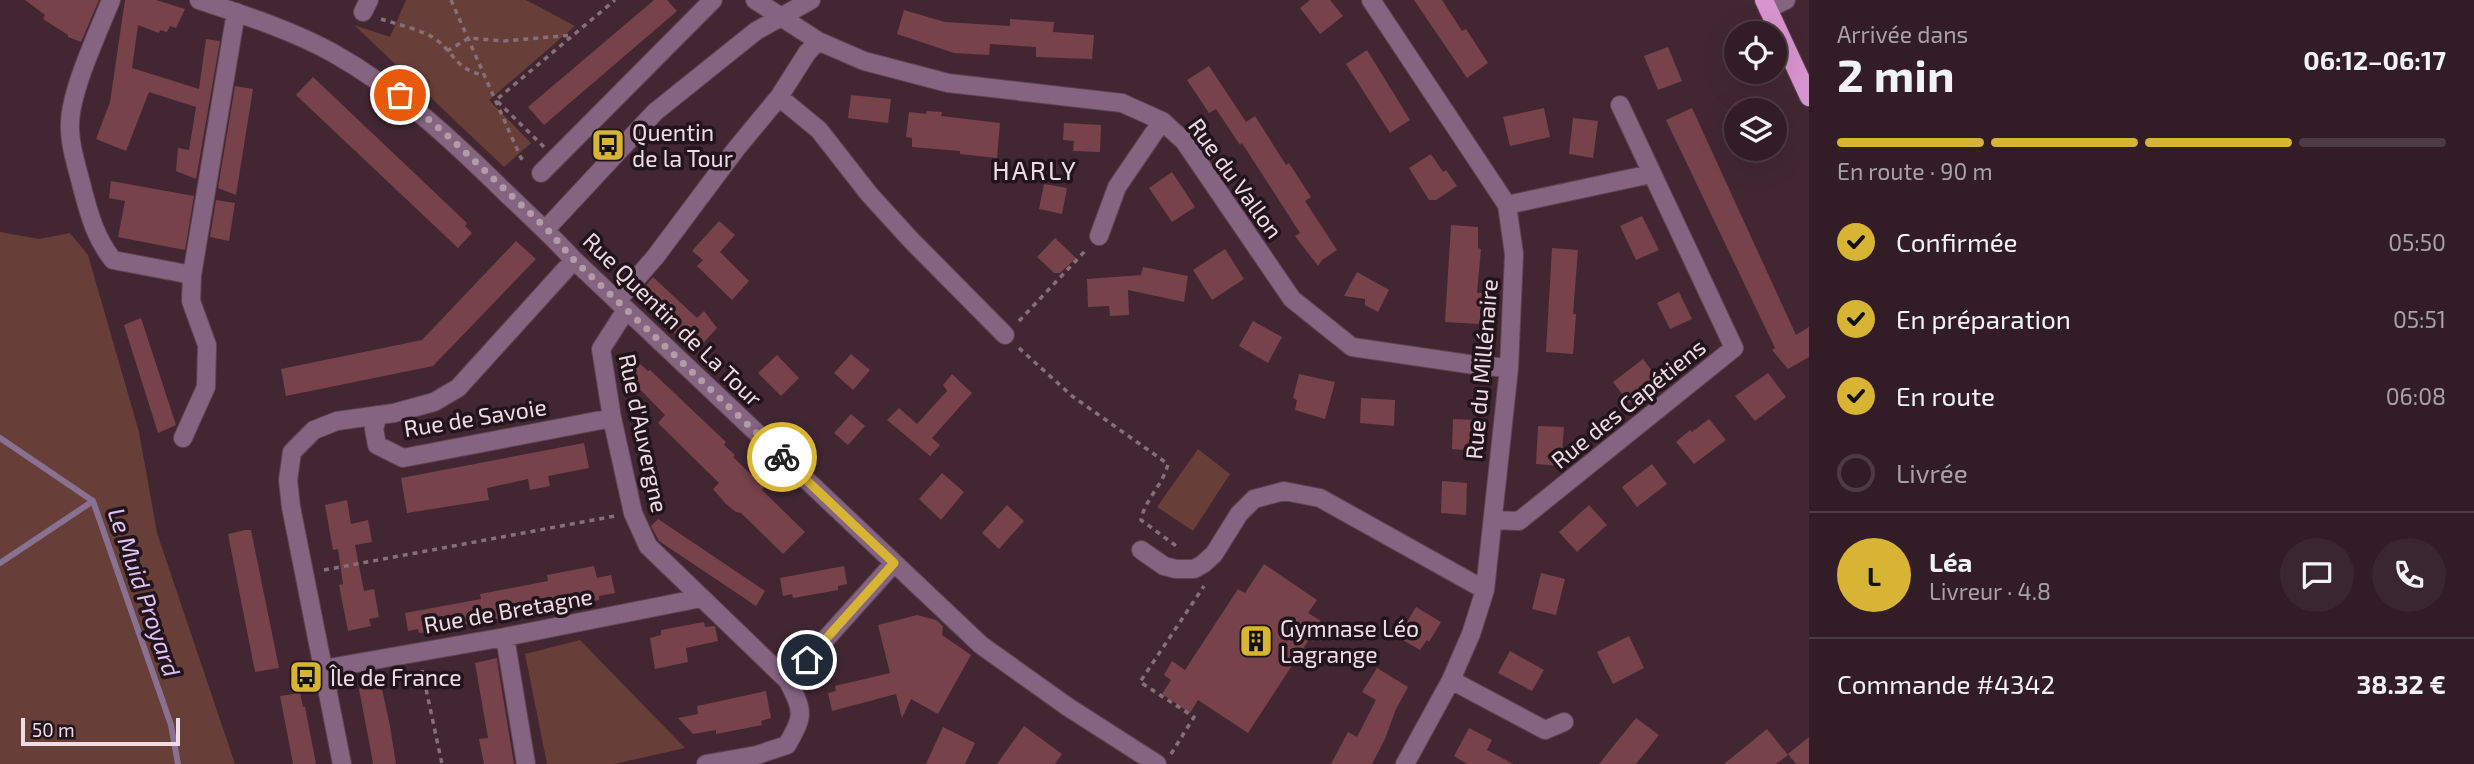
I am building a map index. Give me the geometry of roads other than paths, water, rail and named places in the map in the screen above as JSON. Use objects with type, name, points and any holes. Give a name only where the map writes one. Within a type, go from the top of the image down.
[{"type":"main road","points":[[1766,4],[1809,97]]},
{"type":"street","points":[[111,0],[74,96],[69,123],[73,151],[92,226],[113,260],[192,275]]},
{"type":"street","name":"Rue Quentin de La Tour","points":[[199,0],[259,20],[332,52],[400,95],[547,229],[574,260],[981,645],[1068,707],[1157,764]]},
{"type":"street","points":[[541,173],[713,0]]},
{"type":"street","name":"Rue du Vallon","points":[[755,0],[818,41],[864,61],[948,83],[1122,103],[1162,121],[1184,141],[1292,299],[1352,348],[1509,368]]},
{"type":"street","points":[[547,229],[655,112],[756,31],[811,0]]},
{"type":"street","name":"Rue du Millénaire","points":[[1371,0],[1507,205],[1514,254],[1509,368],[1485,590],[1471,634],[1451,680],[1405,764]]},
{"type":"street","points":[[1766,4],[1786,0]]},
{"type":"street","points":[[183,438],[206,387],[207,345],[191,301],[192,275],[236,12]]},
{"type":"street","name":"Rue d'Auvergne","points":[[788,681],[648,546],[633,513],[612,418],[601,349],[621,305],[779,97],[807,53],[818,41]]},
{"type":"street","points":[[779,97],[820,130],[869,194],[1005,335]]},
{"type":"street","name":"Rue des Capétiens","points":[[1493,520],[1520,522],[1734,348],[1620,105]]},
{"type":"street","points":[[1099,236],[1116,187],[1162,121]]},
{"type":"street","points":[[1507,205],[1651,174]]},
{"type":"street","points":[[342,764],[291,507],[288,480],[292,452],[314,430],[337,421],[379,415],[433,402],[458,388],[574,260]]},
{"type":"street","name":"Rue de Savoie","points":[[379,415],[374,429],[377,445],[403,458],[612,418]]},
{"type":"street","points":[[1141,550],[1164,566],[1194,569],[1214,554],[1239,514],[1254,499],[1284,491],[1320,498],[1485,590]]},
{"type":"street","points":[[706,764],[757,755],[787,746],[801,720],[798,699],[788,681],[894,563]]},
{"type":"street","name":"Rue de Bretagne","points":[[323,669],[505,637],[701,597]]},
{"type":"street","points":[[505,637],[526,764]]},
{"type":"street","points":[[1451,680],[1545,730],[1564,722]]},
{"type":"waterway","name":"Le Muid Proyard","points":[[0,438],[93,501],[171,725],[178,764]]},
{"type":"waterway","points":[[0,563],[93,501]]},
{"type":"place","name":"Quentin de la Tour","points":[[608,145]]},
{"type":"place","name":"Gymnase Léo Lagrange","points":[[1256,641]]},
{"type":"place","name":"Île de France","points":[[306,677]]},
{"type":"district","name":"HARLY","points":[[1035,169]]}]
